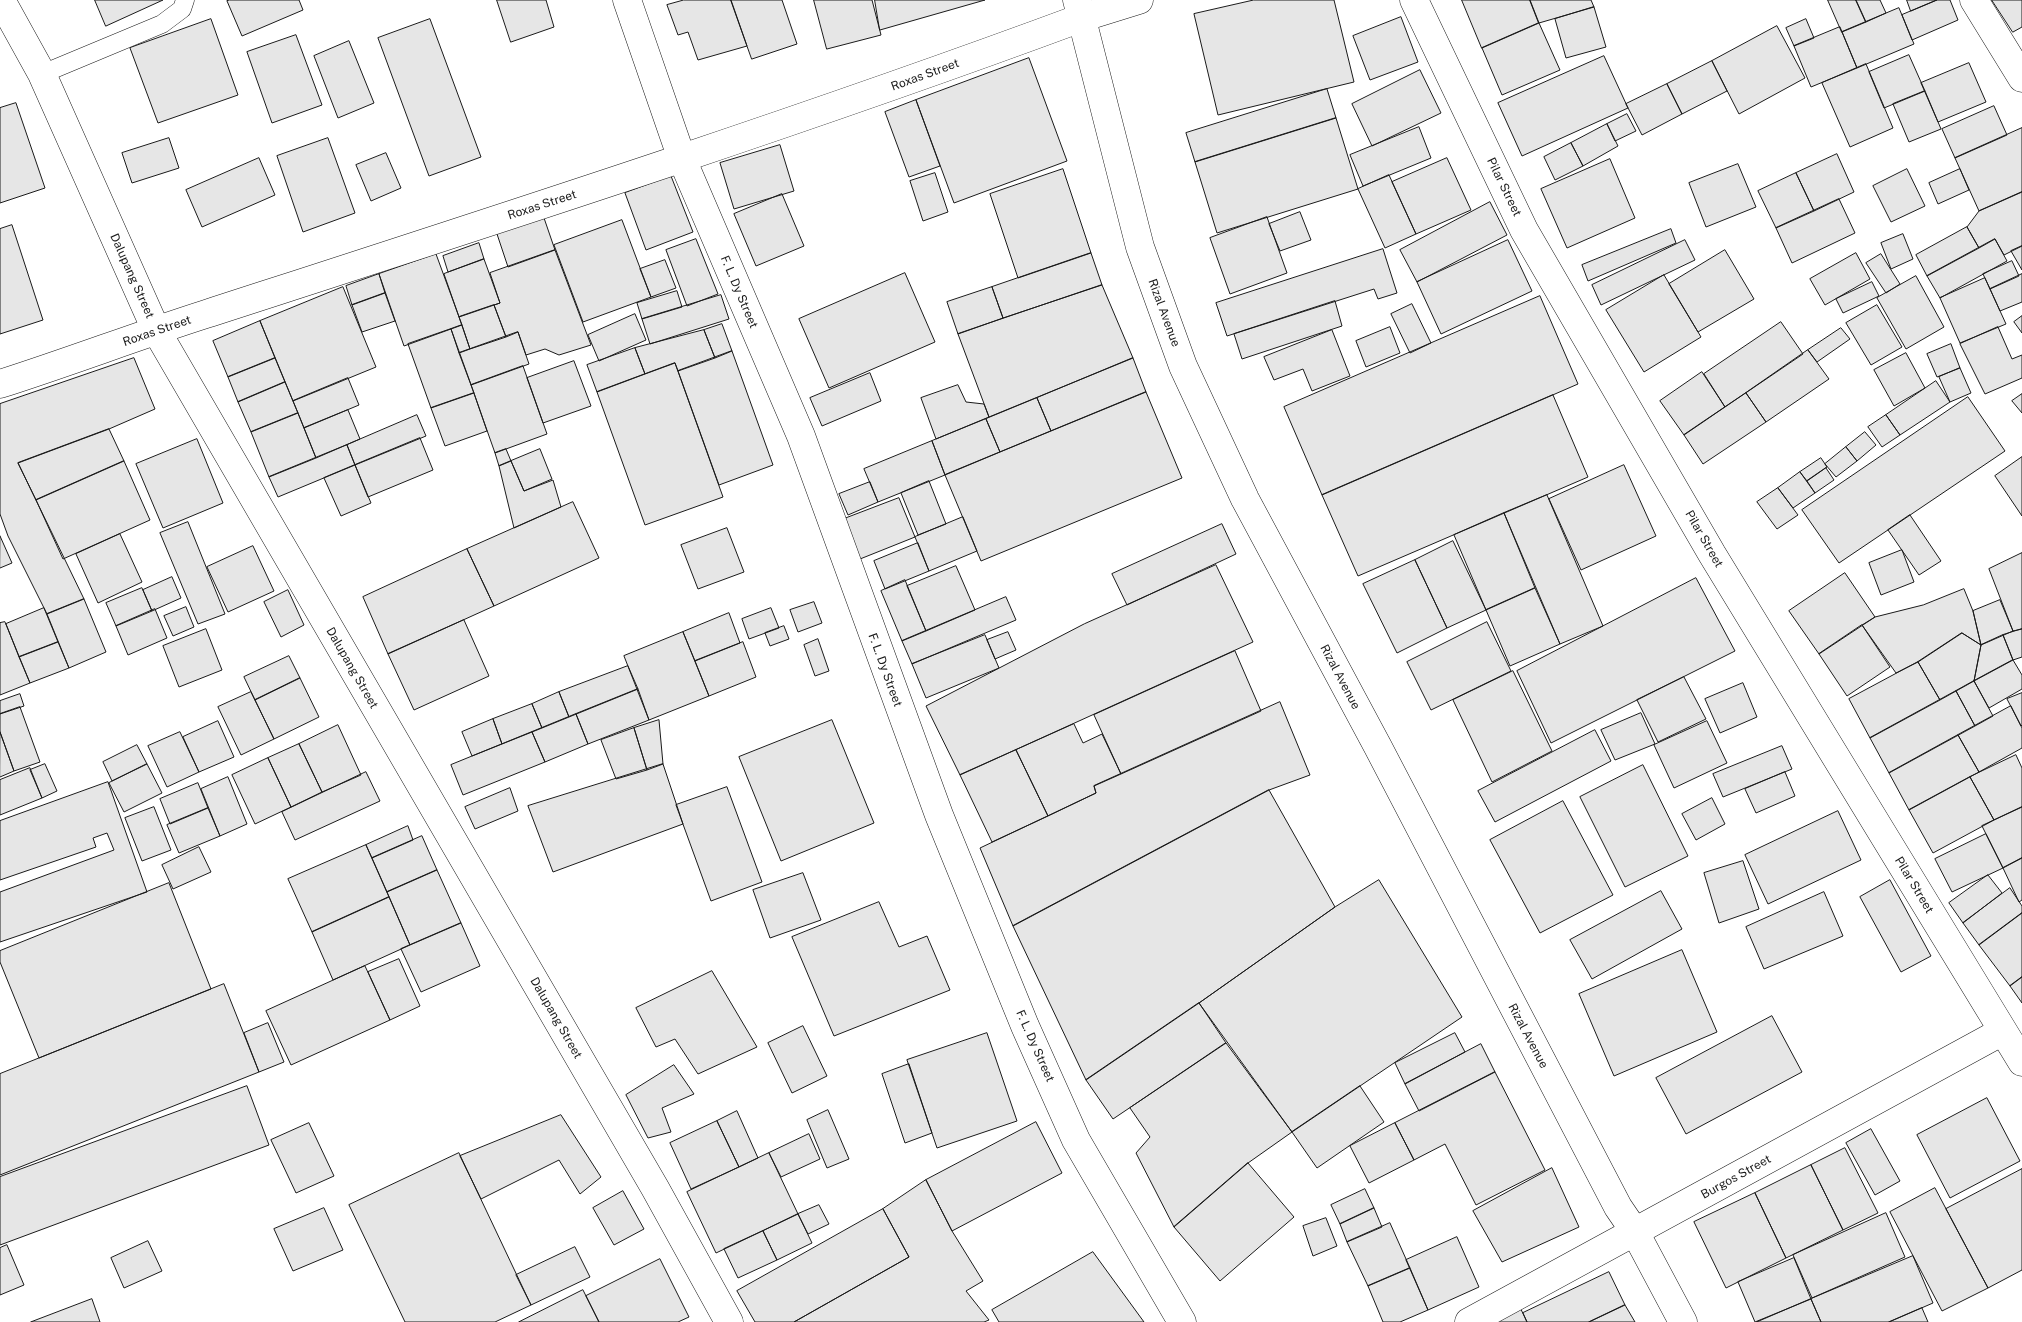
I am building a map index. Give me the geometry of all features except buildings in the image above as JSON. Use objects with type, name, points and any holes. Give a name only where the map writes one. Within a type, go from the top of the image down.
[{"type":"street","name":"Dalupang Street","points":[[1,0],[42,74],[156,330],[656,1188],[729,1322]]},
{"type":"street","name":"F. L. Dy Street","points":[[627,0],[682,159],[802,436],[939,815],[1025,1026],[1076,1140],[1182,1322]]},
{"type":"street","name":"Roxas Street","points":[[0,384],[156,330],[682,159],[932,73],[1079,9],[1139,0]]},
{"type":"street","name":"Pilar Street","points":[[1414,0],[1524,230],[1712,554],[2003,1031],[2021,1057]]},
{"type":"street","points":[[1974,0],[2022,78]]},
{"type":"street","name":"Rizal Avenue","points":[[1079,9],[1140,247],[1183,366],[1245,499],[1378,747],[1618,1207],[1635,1232],[1683,1322]]},
{"type":"street","name":"Burgos Street","points":[[1469,1322],[2003,1031]]},
{"type":"lane","points":[[42,74],[162,24],[182,9],[185,0]]}]
